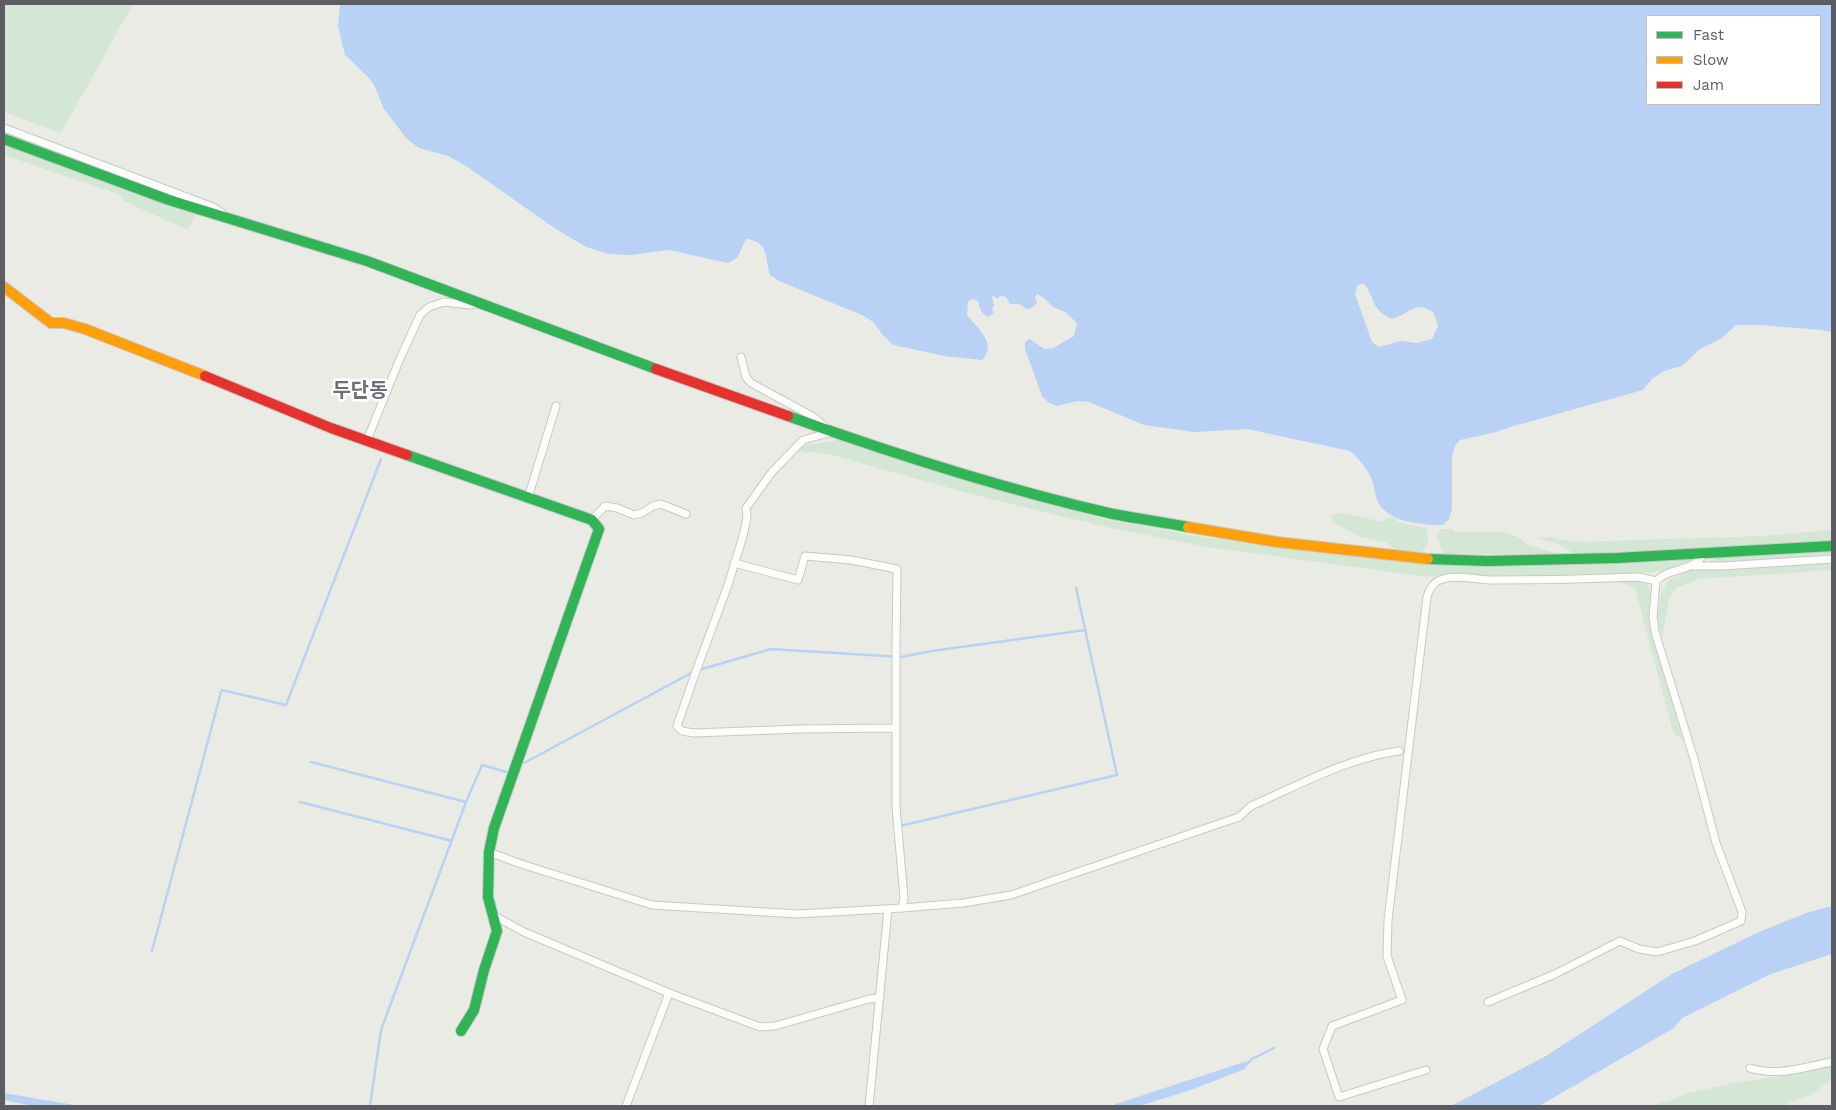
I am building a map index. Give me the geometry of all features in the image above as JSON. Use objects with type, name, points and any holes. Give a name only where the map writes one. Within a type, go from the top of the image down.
[{"type":"street","points":[[4,128],[213,207],[228,218]]},
{"type":"street","points":[[4,139],[169,200],[316,244],[832,432],[966,476],[1115,514],[1277,542],[1432,559],[1488,561],[1617,558],[1832,546]]},
{"type":"street","points":[[4,287],[51,323],[64,323],[85,329],[244,391],[331,428],[592,520],[599,529],[497,819],[488,852],[488,897],[497,931],[484,970],[474,1010],[461,1031]]},
{"type":"street","points":[[367,440],[420,315],[429,307],[444,302],[471,305],[479,302]]},
{"type":"street","points":[[741,357],[746,377],[751,383],[812,416],[832,432]]},
{"type":"street","points":[[528,498],[556,406]]},
{"type":"street","points":[[832,432],[803,440],[786,456],[746,508],[747,518],[728,585],[678,722],[679,729],[694,734],[800,729],[896,728]]},
{"type":"street","points":[[592,520],[605,506],[617,508],[634,515],[661,504],[686,514]]},
{"type":"street","points":[[1693,566],[1705,553]]},
{"type":"street","points":[[734,563],[798,580],[805,556],[851,560],[897,569],[896,806],[904,898],[902,908]]},
{"type":"street","points":[[1426,1070],[1339,1097],[1323,1049],[1332,1026],[1402,1000],[1386,956],[1388,920],[1424,620],[1429,590],[1434,583],[1440,579],[1452,578],[1490,580],[1639,577],[1656,581],[1666,575],[1693,566],[1832,559]]},
{"type":"street","points":[[1488,1002],[1555,974],[1620,941],[1639,949],[1657,952],[1695,941],[1741,921],[1742,912],[1716,843],[1694,759],[1655,632],[1656,581]]},
{"type":"street","points":[[488,852],[652,904],[798,914],[963,903],[1012,894],[1239,817],[1251,806],[1354,762],[1379,754],[1399,751]]},
{"type":"street","points":[[869,1106],[888,909]]},
{"type":"street","points":[[493,915],[524,932],[669,993],[760,1027],[775,1026],[869,999],[880,998]]},
{"type":"street","points":[[626,1106],[669,993]]},
{"type":"street","points":[[1750,1068],[1776,1073],[1832,1062]]},
{"type":"green space","points":[[4,4],[133,4],[61,133],[4,112]]},
{"type":"green space","points":[[4,145],[174,208],[196,214],[188,230],[122,200],[121,195],[4,155]]},
{"type":"green space","points":[[839,440],[979,485],[1109,520],[1196,536],[1312,552],[1425,562],[1497,565],[1695,560],[1687,565],[1676,568],[1641,573],[1436,575],[1428,577],[1208,547],[1111,528],[986,498],[828,454],[795,451],[806,445]]},
{"type":"green space","points":[[1343,513],[1383,522],[1389,517],[1395,518],[1397,522],[1427,528],[1428,543],[1422,553],[1400,552],[1385,542],[1360,537],[1333,522],[1331,515]]},
{"type":"green space","points":[[1440,529],[1453,529],[1454,532],[1504,532],[1520,538],[1528,545],[1556,553],[1445,554],[1439,547],[1440,543],[1436,536]]},
{"type":"green space","points":[[1832,530],[1832,541],[1679,552],[1575,554],[1558,544],[1537,538],[1549,537],[1574,542],[1763,536]]},
{"type":"green space","points":[[1832,551],[1832,557],[1701,565],[1718,558]]},
{"type":"green space","points":[[1832,563],[1832,570],[1699,579],[1676,588],[1669,600],[1662,637],[1657,619],[1661,593],[1668,581],[1691,569]]},
{"type":"green space","points":[[1637,579],[1646,582],[1651,590],[1656,643],[1683,741],[1673,732],[1635,588],[1620,582]]},
{"type":"green space","points":[[1832,1064],[1832,1079],[1810,1095],[1782,1106],[1648,1106],[1669,1101],[1689,1093],[1733,1083],[1783,1076]]},
{"type":"water","points":[[340,4],[1832,4],[1832,332],[1759,325],[1736,325],[1722,338],[1700,349],[1682,366],[1664,371],[1652,379],[1643,390],[1492,433],[1460,440],[1455,446],[1452,456],[1452,509],[1449,519],[1443,525],[1410,522],[1394,517],[1381,507],[1377,501],[1369,474],[1362,463],[1350,451],[1247,429],[1195,432],[1144,425],[1089,402],[1078,401],[1056,406],[1049,403],[1042,396],[1025,349],[1025,342],[1030,339],[1044,349],[1053,348],[1074,336],[1077,323],[1065,312],[1053,307],[1037,294],[1035,297],[1037,303],[1032,308],[1027,309],[1019,304],[1010,304],[1006,297],[1000,296],[997,299],[993,295],[994,305],[992,310],[994,312],[989,317],[981,311],[978,301],[971,299],[968,302],[967,315],[987,342],[988,348],[982,360],[944,356],[893,345],[873,322],[862,315],[779,281],[770,275],[765,252],[759,243],[753,240],[746,239],[737,258],[728,263],[669,250],[631,255],[609,254],[586,247],[553,227],[466,166],[448,156],[419,148],[407,139],[384,109],[374,85],[345,55],[338,26]],"holes":[[[1364,284],[1380,311],[1392,319],[1417,307],[1422,307],[1434,313],[1438,326],[1432,339],[1417,343],[1401,341],[1379,347],[1372,342],[1355,294],[1357,286]]]},
{"type":"water","points":[[1832,906],[1832,954],[1771,974],[1682,1018],[1674,1028],[1539,1106],[1451,1106],[1546,1056],[1672,974],[1761,931],[1809,912]]},
{"type":"water","points":[[1246,1062],[1245,1069],[1188,1091],[1139,1106],[1110,1106]]},
{"type":"water","points":[[4,1093],[80,1106],[33,1106],[4,1100]]},
{"type":"waterway","points":[[222,690],[286,705],[381,459]]},
{"type":"waterway","points":[[900,826],[1117,775],[1076,588]]},
{"type":"waterway","points":[[702,669],[771,649],[901,657],[1085,630]]},
{"type":"waterway","points":[[524,763],[693,672]]},
{"type":"waterway","points":[[152,951],[221,692]]},
{"type":"waterway","points":[[311,762],[466,802]]},
{"type":"waterway","points":[[370,1106],[381,1030],[466,802],[482,765],[510,773]]},
{"type":"waterway","points":[[300,802],[452,841]]},
{"type":"waterway","points":[[1244,1067],[1252,1059],[1274,1048]]},
{"type":"traffic: fast","points":[[4,139],[169,200],[367,261],[656,369]]},
{"type":"traffic: fast","points":[[788,416],[868,444],[990,482],[1113,514],[1188,527]]},
{"type":"traffic: fast","points":[[407,455],[592,520],[599,529],[494,828],[489,852],[488,897],[497,931],[484,970],[474,1010],[461,1031]]},
{"type":"traffic: fast","points":[[1428,559],[1488,561],[1617,558],[1832,546]]},
{"type":"traffic: slow","points":[[4,287],[51,323],[64,323],[85,329],[205,376]]},
{"type":"traffic: slow","points":[[1188,527],[1277,542],[1428,559]]},
{"type":"traffic: jam","points":[[656,369],[788,416]]},
{"type":"traffic: jam","points":[[205,376],[331,428],[407,455]]},
{"type":"district","name":"두단동","points":[[360,391]]}]
